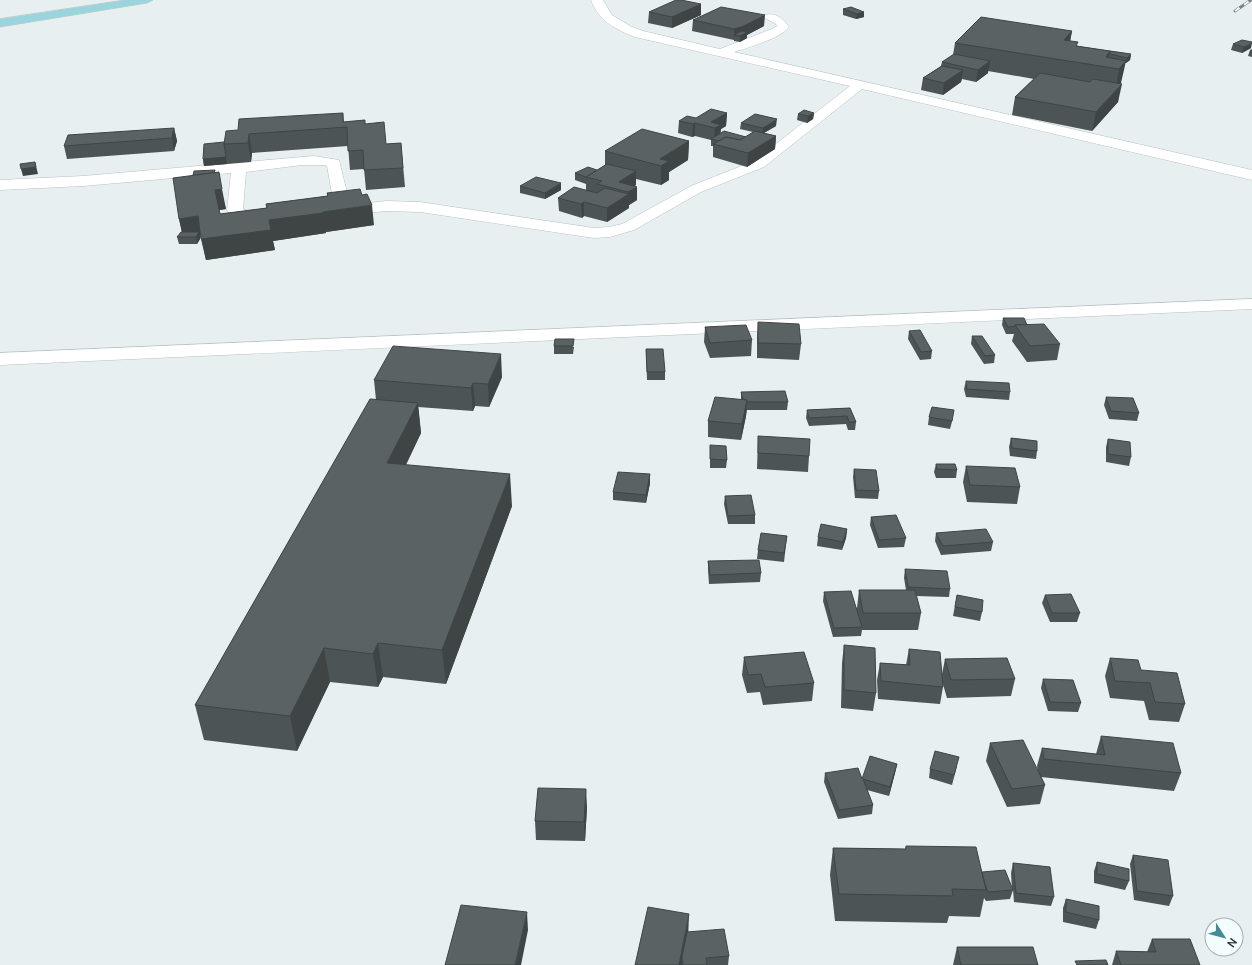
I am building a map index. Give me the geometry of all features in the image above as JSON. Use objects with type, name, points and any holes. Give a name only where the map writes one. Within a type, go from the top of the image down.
[{"type":"main road","points":[[0,23],[147,0]]},
{"type":"street","points":[[596,0],[599,10],[616,25],[639,34],[861,84],[1252,176]]},
{"type":"street","points":[[720,53],[776,32],[783,27],[780,22],[769,17]]},
{"type":"street","points":[[0,185],[83,182],[312,161],[328,161],[334,163],[335,211],[387,206],[420,207],[594,233],[610,232],[628,227],[648,217],[696,189],[759,164],[861,84]]},
{"type":"street","points":[[240,168],[235,210],[239,214],[247,216],[282,215]]},
{"type":"street","points":[[0,358],[1252,304]]},
{"type":"building","points":[[676,0],[701,4],[672,17],[649,12]]},
{"type":"building","points":[[721,7],[765,15],[744,26],[734,29],[693,20]]},
{"type":"building","points":[[851,7],[864,12],[857,14],[843,9]]},
{"type":"building","points":[[981,17],[1072,31],[1064,40],[1078,42],[1076,46],[1110,51],[1106,57],[1126,61],[1119,69],[955,43]]},
{"type":"building","points":[[742,31],[747,32],[740,36],[734,35]]},
{"type":"building","points":[[1242,40],[1252,43],[1244,47],[1233,44]]},
{"type":"building","points":[[1110,51],[1131,54],[1127,58],[1110,54]]},
{"type":"building","points":[[954,54],[990,61],[978,70],[942,62]]},
{"type":"building","points":[[942,66],[963,70],[944,83],[923,78]]},
{"type":"building","points":[[1040,73],[1090,82],[1093,79],[1122,84],[1096,112],[1015,97]]},
{"type":"building","points":[[711,109],[727,113],[711,122],[721,125],[715,128],[679,121],[687,116],[696,118]]},
{"type":"building","points":[[804,110],[814,113],[808,116],[798,114]]},
{"type":"building","points":[[343,113],[343,122],[365,120],[365,124],[384,122],[386,144],[401,143],[403,168],[364,170],[363,150],[348,151],[347,127],[249,134],[248,143],[224,144],[226,131],[238,130],[239,119]]},
{"type":"building","points":[[755,114],[777,119],[763,128],[741,123]]},
{"type":"building","points":[[174,128],[172,138],[64,146],[68,135]]},
{"type":"building","points":[[642,129],[689,141],[660,159],[669,161],[661,166],[605,151]]},
{"type":"building","points":[[724,131],[746,137],[740,140],[726,137],[719,141],[711,139]]},
{"type":"building","points":[[755,131],[776,136],[748,153],[713,144],[726,137],[740,140]]},
{"type":"building","points":[[224,142],[226,157],[203,159],[204,144]]},
{"type":"building","points":[[35,162],[36,167],[21,169],[20,164]]},
{"type":"building","points":[[607,164],[636,171],[619,182],[637,187],[628,192],[597,184],[602,181],[586,177]]},
{"type":"building","points":[[588,167],[597,170],[586,177],[575,173]]},
{"type":"building","points":[[215,170],[214,173],[193,175],[194,171]]},
{"type":"building","points":[[219,172],[222,189],[215,190],[220,214],[267,208],[266,204],[328,196],[327,193],[360,189],[362,195],[367,194],[372,205],[269,220],[271,230],[201,239],[198,216],[179,219],[173,178]]},
{"type":"building","points":[[536,177],[561,183],[545,193],[520,186]]},
{"type":"building","points":[[574,187],[597,193],[605,188],[629,194],[607,208],[584,202],[581,204],[558,198]]},
{"type":"building","points":[[181,232],[199,232],[196,237],[177,237]]},
{"type":"building","points":[[1003,318],[1024,318],[1027,325],[1015,325],[1008,327]]},
{"type":"building","points":[[758,322],[799,324],[801,344],[758,343]]},
{"type":"building","points":[[1044,324],[1060,344],[1030,346],[1015,325]]},
{"type":"building","points":[[746,325],[752,340],[710,343],[705,327]]},
{"type":"building","points":[[920,330],[932,351],[921,352],[909,331]]},
{"type":"building","points":[[972,336],[982,336],[995,355],[985,356]]},
{"type":"building","points":[[555,339],[574,339],[573,346],[554,346]]},
{"type":"building","points":[[393,346],[501,354],[488,384],[473,383],[471,388],[374,380]]},
{"type":"building","points":[[646,349],[663,349],[665,372],[647,372]]},
{"type":"building","points":[[966,381],[1009,383],[1010,392],[967,389]]},
{"type":"building","points":[[785,391],[788,402],[747,402],[747,400],[743,399],[741,392]]},
{"type":"building","points":[[715,397],[747,400],[742,424],[708,421]]},
{"type":"building","points":[[1106,397],[1133,398],[1139,413],[1111,411]]},
{"type":"building","points":[[370,399],[418,403],[387,463],[510,474],[442,650],[378,643],[373,654],[324,648],[290,716],[195,705]]},
{"type":"building","points":[[932,407],[954,410],[952,421],[929,417]]},
{"type":"building","points":[[850,408],[856,422],[849,422],[847,416],[809,418],[807,410]]},
{"type":"building","points":[[758,436],[810,439],[809,456],[758,453]]},
{"type":"building","points":[[1011,438],[1037,441],[1037,451],[1012,448]]},
{"type":"building","points":[[1108,439],[1130,442],[1131,457],[1108,454]]},
{"type":"building","points":[[710,445],[726,446],[727,460],[710,459]]},
{"type":"building","points":[[936,464],[955,464],[957,470],[937,469]]},
{"type":"building","points":[[966,466],[1015,468],[1020,487],[970,485]]},
{"type":"building","points":[[854,469],[876,470],[879,491],[856,490]]},
{"type":"building","points":[[618,472],[650,474],[646,495],[613,492]]},
{"type":"building","points":[[751,495],[755,515],[728,516],[725,496]]},
{"type":"building","points":[[896,515],[906,538],[879,540],[871,517]]},
{"type":"building","points":[[821,524],[847,529],[843,542],[818,537]]},
{"type":"building","points":[[986,529],[993,542],[943,546],[936,533]]},
{"type":"building","points":[[761,533],[787,536],[784,553],[758,550]]},
{"type":"building","points":[[759,560],[761,573],[710,575],[708,561]]},
{"type":"building","points":[[905,569],[947,571],[950,589],[908,587]]},
{"type":"building","points":[[859,590],[915,590],[921,613],[863,613]]},
{"type":"building","points":[[851,591],[862,627],[834,628],[824,592]]},
{"type":"building","points":[[1071,594],[1080,613],[1052,613],[1045,595]]},
{"type":"building","points":[[957,595],[983,600],[982,612],[955,607]]},
{"type":"building","points":[[844,645],[875,648],[876,693],[844,690]]},
{"type":"building","points":[[909,649],[940,652],[943,687],[881,681],[880,663],[910,665]]},
{"type":"building","points":[[804,652],[814,683],[765,687],[761,674],[748,675],[744,657]]},
{"type":"building","points":[[1007,658],[1015,679],[951,680],[945,659]]},
{"type":"building","points":[[1110,658],[1138,660],[1141,670],[1177,673],[1185,704],[1155,702],[1150,683],[1115,681]]},
{"type":"building","points":[[1043,679],[1073,680],[1081,703],[1050,702]]},
{"type":"building","points":[[1101,736],[1173,743],[1181,773],[1044,759],[1042,748],[1105,755]]},
{"type":"building","points":[[1023,740],[1045,785],[1012,789],[990,743]]},
{"type":"building","points":[[935,751],[959,757],[954,775],[930,769]]},
{"type":"building","points":[[870,756],[897,764],[890,787],[863,779],[873,805],[839,810],[825,773],[858,768],[862,779]]},
{"type":"building","points":[[538,788],[586,789],[584,822],[535,821]]},
{"type":"building","points":[[906,846],[976,847],[986,890],[952,889],[953,896],[839,894],[833,848],[906,849]]},
{"type":"building","points":[[1133,855],[1168,860],[1173,896],[1137,891]]},
{"type":"building","points":[[1097,862],[1129,869],[1129,881],[1097,874]]},
{"type":"building","points":[[1013,863],[1050,867],[1054,897],[1016,893]]},
{"type":"building","points":[[1005,870],[1013,890],[988,892],[982,872]]},
{"type":"building","points":[[1066,899],[1099,906],[1099,920],[1066,912]]},
{"type":"building","points":[[461,905],[527,912],[515,965],[445,965]]},
{"type":"building","points":[[648,907],[689,914],[679,965],[635,965]]},
{"type":"building","points":[[724,929],[729,956],[706,958],[707,965],[683,965],[682,957],[687,932]]},
{"type":"building","points":[[1152,939],[1190,939],[1200,965],[1121,965],[1116,951],[1156,952]]},
{"type":"building","points":[[957,947],[1033,947],[1038,965],[961,965]]},
{"type":"building","points":[[1106,960],[1108,965],[1077,965],[1075,961]]},
{"type":"railway","points":[[1235,11],[1251,0]]}]
